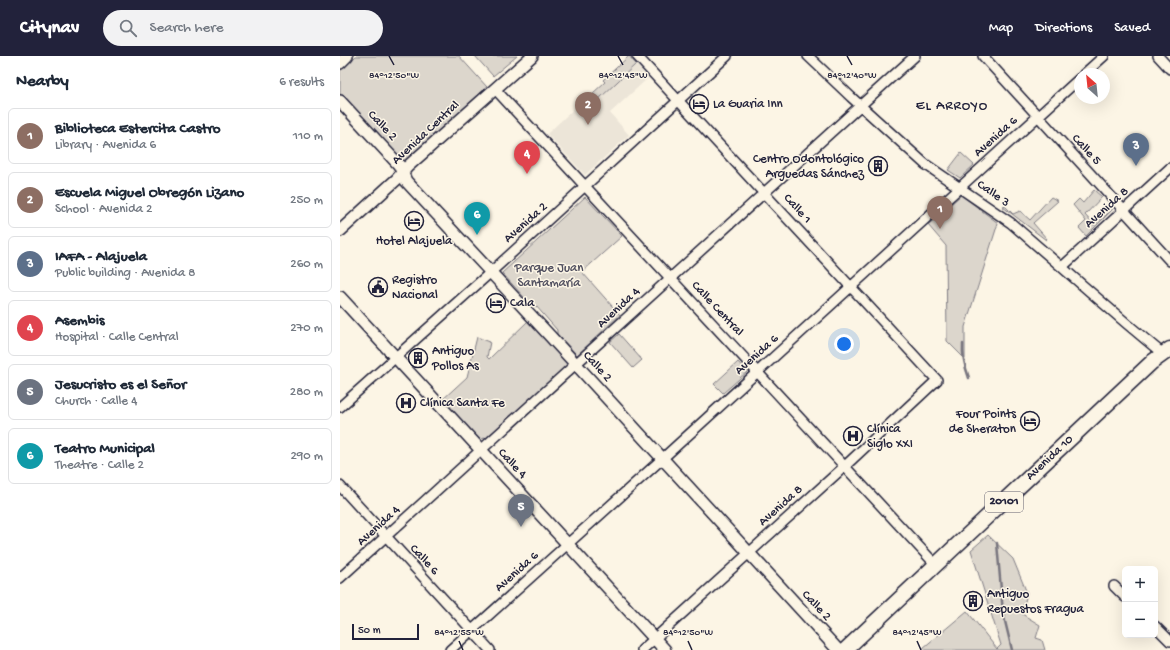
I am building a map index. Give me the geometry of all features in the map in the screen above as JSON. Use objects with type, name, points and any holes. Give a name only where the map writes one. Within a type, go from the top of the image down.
[{"type":"main road","name":"Avenida 10","points":[[845,650],[1152,362],[1168,355]]},
{"type":"street","points":[[340,63],[347,56]]},
{"type":"street","name":"Avenida Central","points":[[340,231],[397,179],[402,172],[532,56]]},
{"type":"street","name":"Calle 1","points":[[637,56],[937,380]]},
{"type":"street","name":"Avenida 2","points":[[340,407],[491,272],[727,56]]},
{"type":"street","name":"Calle 3","points":[[808,56],[829,78],[925,164],[1011,223],[1168,355]]},
{"type":"street","name":"Avenida 4","points":[[340,578],[915,56]]},
{"type":"street","name":"Calle 5","points":[[983,56],[1170,261]]},
{"type":"street","points":[[1091,68],[1104,56]]},
{"type":"street","points":[[1158,56],[1170,69]]},
{"type":"street","name":"Avenida 6","points":[[450,650],[1074,84]]},
{"type":"street","name":"Calle Central","points":[[495,89],[936,565]]},
{"type":"street","name":"Calle 2","points":[[340,101],[399,165],[406,180],[838,650]]},
{"type":"street","name":"Avenida 8","points":[[1062,267],[1170,168]]},
{"type":"street","name":"Calle 4","points":[[340,297],[664,650]]},
{"type":"street","name":"Avenida 8","points":[[642,650],[845,466],[937,380]]},
{"type":"street","name":"Calle 6","points":[[340,486],[490,650]]},
{"type":"street","points":[[1114,586],[1122,594]]},
{"type":"street","points":[[1158,629],[1170,641]]},
{"type":"shaded area","points":[[636,64],[648,78],[610,113],[629,135],[585,175],[547,134],[592,92],[599,99]]},
{"type":"green space","points":[[356,56],[459,56],[487,87],[403,163],[340,95],[340,71]]},
{"type":"green space","points":[[475,56],[517,56],[493,76]]},
{"type":"green space","points":[[629,56],[636,64],[599,99],[593,93],[605,82],[603,80]]},
{"type":"green space","points":[[961,153],[974,165],[960,178],[948,170]]},
{"type":"green space","points":[[1094,190],[1102,197],[1085,215],[1094,225],[1113,209],[1086,236],[1079,228],[1086,221],[1073,205],[1079,199],[1083,203]]},
{"type":"green space","points":[[961,195],[998,223],[965,327],[965,359],[947,341],[946,246],[928,225]]},
{"type":"green space","name":"Parque Juan Santamaría","points":[[585,197],[622,236],[582,272],[620,315],[577,355],[557,334],[557,330],[536,306],[532,306],[502,273]]},
{"type":"green space","points":[[1051,197],[1058,201],[1033,223],[1047,239],[1046,240],[1003,207],[1004,205],[1013,214],[1020,211],[1030,220]]},
{"type":"green space","points":[[529,320],[567,362],[567,366],[486,438],[479,439],[442,400],[467,377],[477,337],[490,342],[487,357],[489,359]]},
{"type":"green space","points":[[619,334],[642,360],[633,368],[610,342]]},
{"type":"green space","points":[[738,362],[747,372],[723,393],[714,384]]},
{"type":"green space","points":[[988,535],[1013,559],[1027,593],[1022,614],[1040,625],[1036,638],[1042,640],[1045,650],[925,650],[923,648],[967,611],[997,649],[1001,645],[971,550]]},
{"type":"waterway","points":[[963,344],[964,361],[969,378]]},
{"type":"waterway","points":[[997,543],[1003,613],[1012,650]]},
{"type":"place","name":"La Guaria Inn","points":[[699,104]]},
{"type":"place","name":"Escuela Miguel Obregón Lizano","points":[[588,125]]},
{"type":"place","name":"Centro Odontológico Arguedas Sánchez","points":[[878,166]]},
{"type":"place","name":"IAFA - Alajuela","points":[[1136,166]]},
{"type":"place","name":"Asembis","points":[[527,174]]},
{"type":"place","name":"Hotel Alajuela","points":[[414,221]]},
{"type":"place","name":"Biblioteca Estercita Castro","points":[[940,229]]},
{"type":"place","name":"Teatro Municipal","points":[[477,235]]},
{"type":"place","name":"Registro Nacional","points":[[378,287]]},
{"type":"place","name":"Cala","points":[[496,303]]},
{"type":"place","name":"Antiguo Pollos As","points":[[418,358]]},
{"type":"place","name":"Clínica Santa Fe","points":[[406,403]]},
{"type":"place","name":"Four Points de Sheraton","points":[[1030,421]]},
{"type":"place","name":"Clínica Siglo XXI","points":[[853,436]]},
{"type":"place","name":"Jesucristo es el Señor","points":[[521,527]]},
{"type":"place","name":"Antiguo Repuestos Fragua","points":[[973,601]]},
{"type":"district","name":"EL ARROYO","points":[[952,106]]}]
